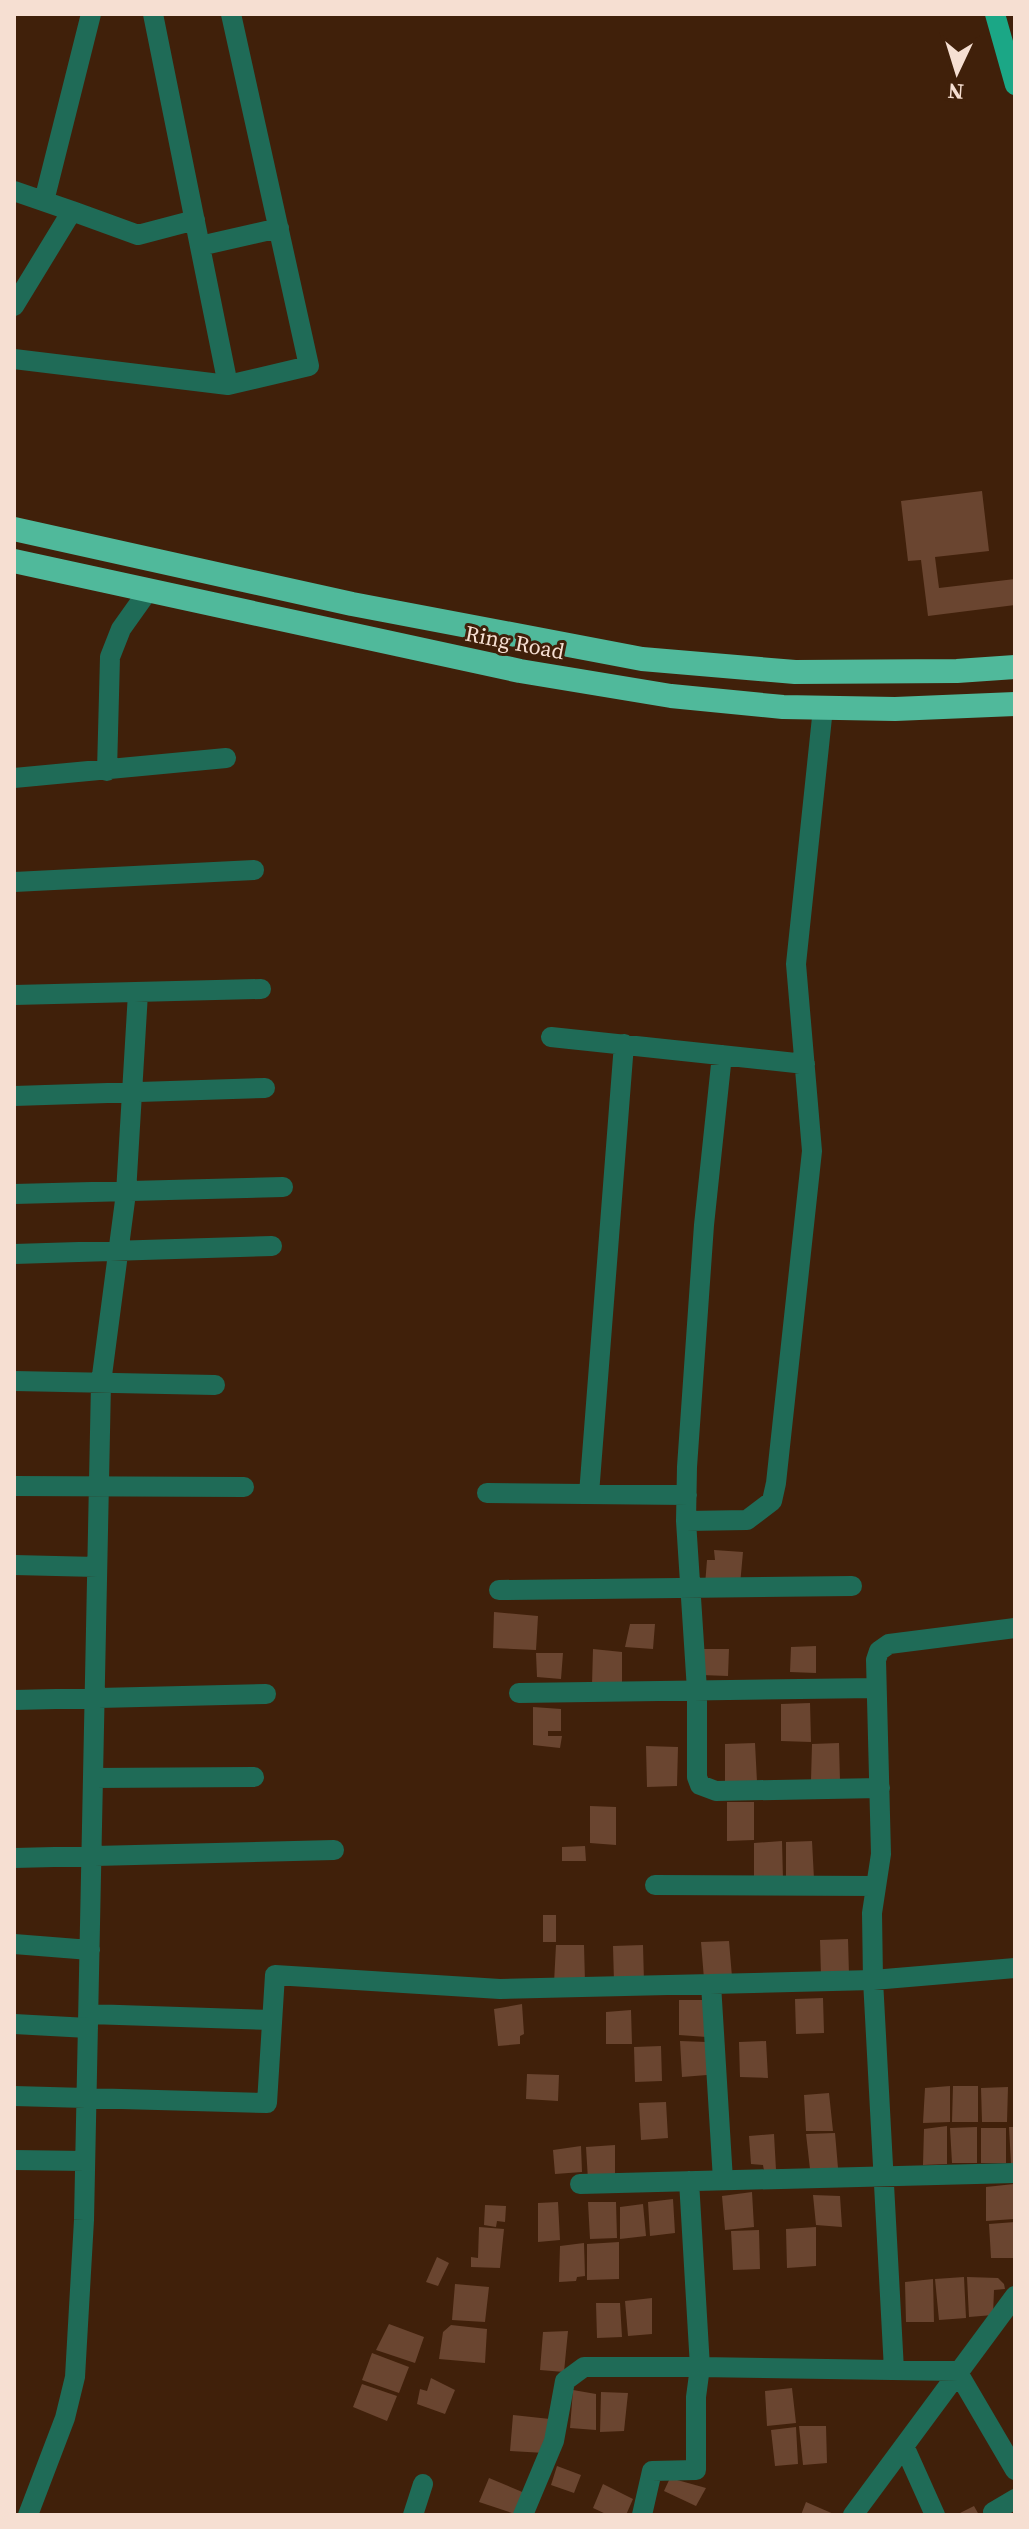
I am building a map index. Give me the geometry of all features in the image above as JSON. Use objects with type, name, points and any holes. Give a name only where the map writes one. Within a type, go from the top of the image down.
[{"type":"highway","name":"Ring Road","points":[[14,529],[352,604],[642,659],[795,672],[957,671],[1015,667]]},
{"type":"highway","name":"Ring Road","points":[[14,561],[520,671],[671,696],[823,708],[1015,704]]},
{"type":"main road","points":[[995,14],[1008,36],[1015,85]]},
{"type":"street","points":[[44,201],[91,14]]},
{"type":"street","points":[[153,14],[228,385]]},
{"type":"street","points":[[14,359],[228,385],[309,366],[231,14]]},
{"type":"street","points":[[14,191],[138,235],[195,220]]},
{"type":"street","points":[[14,306],[72,211]]},
{"type":"street","points":[[200,246],[279,228]]},
{"type":"street","points":[[107,771],[110,657],[121,629],[148,591]]},
{"type":"street","points":[[686,1521],[747,1520],[772,1501],[812,1151],[796,953],[823,708]]},
{"type":"street","points":[[14,778],[226,758]]},
{"type":"street","points":[[14,882],[254,870]]},
{"type":"street","points":[[14,995],[261,989]]},
{"type":"street","points":[[28,2515],[72,2398],[87,2101],[101,1383],[126,1193],[138,993]]},
{"type":"street","points":[[551,1037],[805,1064]]},
{"type":"street","points":[[589,1494],[624,1044]]},
{"type":"street","points":[[722,1055],[704,1225],[686,1521],[697,1690],[697,1777],[708,1790],[880,1788]]},
{"type":"street","points":[[14,1096],[265,1088]]},
{"type":"street","points":[[14,1194],[283,1187]]},
{"type":"street","points":[[14,1254],[272,1246]]},
{"type":"street","points":[[14,1381],[215,1385]]},
{"type":"street","points":[[14,1486],[244,1487]]},
{"type":"street","points":[[487,1493],[687,1495]]},
{"type":"street","points":[[14,1565],[97,1567]]},
{"type":"street","points":[[499,1590],[852,1586]]},
{"type":"street","points":[[894,2370],[873,1980],[872,1913],[881,1854],[876,1660],[884,1646],[1015,1628]]},
{"type":"street","points":[[519,1693],[876,1688]]},
{"type":"street","points":[[14,1700],[266,1694]]},
{"type":"street","points":[[93,1778],[254,1777]]},
{"type":"street","points":[[14,1858],[334,1850]]},
{"type":"street","points":[[655,1885],[876,1886]]},
{"type":"street","points":[[14,1944],[90,1950]]},
{"type":"street","points":[[14,2096],[87,2101],[267,2103],[275,1975],[500,1989],[873,1980],[1015,1968]]},
{"type":"street","points":[[711,1984],[723,2180]]},
{"type":"street","points":[[14,2024],[272,2020]]},
{"type":"street","points":[[14,2160],[85,2161]]},
{"type":"street","points":[[580,2184],[1015,2173]]},
{"type":"street","points":[[642,2515],[652,2471],[696,2470],[696,2397],[700,2367],[689,2181]]},
{"type":"street","points":[[853,2515],[1015,2296]]},
{"type":"street","points":[[523,2515],[554,2441],[562,2392],[573,2372],[584,2367],[957,2371]]},
{"type":"street","points":[[957,2371],[1015,2470]]},
{"type":"street","points":[[905,2448],[935,2515]]},
{"type":"street","points":[[413,2515],[423,2484]]},
{"type":"street","points":[[993,2512],[1015,2499]]},
{"type":"building","points":[[982,491],[989,551],[935,557],[939,588],[1015,579],[1015,605],[928,616],[921,560],[908,561],[901,501]]},
{"type":"building","points":[[714,1550],[743,1552],[740,1585],[705,1585],[707,1560],[715,1560]]},
{"type":"building","points":[[494,1612],[538,1616],[536,1650],[493,1648]]},
{"type":"building","points":[[630,1624],[655,1624],[653,1649],[625,1647]]},
{"type":"building","points":[[816,1646],[816,1673],[790,1672],[791,1647]]},
{"type":"building","points":[[593,1649],[622,1652],[622,1687],[592,1685]]},
{"type":"building","points":[[701,1649],[729,1649],[728,1676],[701,1675]]},
{"type":"building","points":[[536,1653],[563,1653],[561,1679],[537,1677]]},
{"type":"building","points":[[810,1703],[811,1742],[781,1741],[781,1704]]},
{"type":"building","points":[[533,1707],[561,1709],[561,1731],[548,1731],[548,1736],[562,1736],[560,1748],[533,1745]]},
{"type":"building","points":[[755,1743],[757,1782],[725,1782],[725,1744]]},
{"type":"building","points":[[839,1743],[840,1781],[811,1781],[812,1744]]},
{"type":"building","points":[[646,1746],[678,1747],[677,1786],[647,1787]]},
{"type":"building","points":[[727,1802],[754,1802],[754,1840],[727,1841]]},
{"type":"building","points":[[590,1806],[616,1807],[616,1845],[590,1843]]},
{"type":"building","points":[[782,1841],[783,1880],[754,1880],[754,1843]]},
{"type":"building","points":[[812,1841],[814,1879],[786,1879],[786,1842]]},
{"type":"building","points":[[585,1846],[586,1861],[562,1861],[562,1847]]},
{"type":"building","points":[[543,1915],[556,1915],[556,1942],[543,1942]]},
{"type":"building","points":[[848,1939],[849,1975],[821,1976],[820,1940]]},
{"type":"building","points":[[729,1941],[732,1977],[704,1979],[701,1942]]},
{"type":"building","points":[[556,1945],[584,1945],[585,1982],[554,1983]]},
{"type":"building","points":[[643,1945],[644,1982],[614,1982],[613,1946]]},
{"type":"building","points":[[823,1998],[824,2033],[796,2034],[795,1999]]},
{"type":"building","points":[[679,2000],[708,2000],[707,2037],[679,2035]]},
{"type":"building","points":[[522,2004],[524,2034],[520,2036],[520,2044],[498,2046],[494,2009]]},
{"type":"building","points":[[631,2010],[632,2044],[606,2044],[606,2012]]},
{"type":"building","points":[[680,2041],[707,2042],[707,2075],[682,2077]]},
{"type":"building","points":[[766,2041],[768,2078],[740,2077],[739,2042]]},
{"type":"building","points":[[661,2046],[662,2081],[635,2082],[634,2047]]},
{"type":"building","points":[[527,2074],[559,2075],[558,2101],[526,2099]]},
{"type":"building","points":[[950,2086],[950,2122],[923,2123],[925,2088]]},
{"type":"building","points":[[953,2086],[978,2086],[978,2122],[952,2122]]},
{"type":"building","points":[[1008,2087],[1007,2122],[982,2122],[981,2088]]},
{"type":"building","points":[[829,2093],[833,2131],[806,2131],[804,2095]]},
{"type":"building","points":[[666,2102],[668,2138],[641,2140],[639,2103]]},
{"type":"building","points":[[947,2126],[947,2164],[923,2165],[924,2129]]},
{"type":"building","points":[[977,2127],[977,2163],[952,2163],[950,2128]]},
{"type":"building","points":[[1009,2127],[1015,2127],[1015,2164],[1011,2164]]},
{"type":"building","points":[[981,2128],[1006,2128],[1006,2163],[981,2163]]},
{"type":"building","points":[[835,2133],[838,2168],[810,2169],[806,2134]]},
{"type":"building","points":[[774,2134],[776,2170],[764,2171],[763,2165],[751,2164],[749,2136]]},
{"type":"building","points":[[615,2145],[615,2179],[588,2180],[586,2147]]},
{"type":"building","points":[[581,2146],[582,2172],[555,2174],[553,2150]]},
{"type":"building","points":[[1014,2184],[1014,2219],[986,2221],[986,2187]]},
{"type":"building","points":[[752,2192],[754,2227],[725,2230],[722,2196]]},
{"type":"building","points":[[813,2195],[840,2196],[842,2227],[816,2225]]},
{"type":"building","points":[[673,2199],[675,2233],[650,2236],[648,2202]]},
{"type":"building","points":[[558,2202],[560,2240],[538,2242],[538,2203]]},
{"type":"building","points":[[588,2202],[616,2202],[617,2238],[590,2239]]},
{"type":"building","points":[[643,2204],[646,2236],[620,2239],[620,2207]]},
{"type":"building","points":[[485,2205],[506,2206],[505,2222],[497,2221],[496,2227],[484,2225]]},
{"type":"building","points":[[1015,2222],[1015,2258],[991,2258],[989,2224]]},
{"type":"building","points":[[479,2227],[504,2229],[500,2268],[471,2267],[471,2257],[478,2258]]},
{"type":"building","points":[[816,2227],[816,2266],[787,2268],[786,2229]]},
{"type":"building","points":[[759,2230],[760,2269],[733,2270],[731,2231]]},
{"type":"building","points":[[619,2242],[619,2279],[587,2280],[587,2244]]},
{"type":"building","points":[[584,2243],[585,2276],[577,2277],[576,2281],[559,2282],[560,2246]]},
{"type":"building","points":[[437,2257],[449,2263],[438,2286],[426,2282]]},
{"type":"building","points":[[964,2277],[966,2318],[939,2320],[935,2279]]},
{"type":"building","points":[[967,2277],[998,2278],[1004,2284],[1005,2289],[994,2290],[993,2315],[969,2317]]},
{"type":"building","points":[[933,2279],[934,2322],[906,2322],[905,2282]]},
{"type":"building","points":[[455,2284],[489,2287],[485,2322],[452,2320]]},
{"type":"building","points":[[652,2298],[652,2334],[628,2336],[625,2301]]},
{"type":"building","points":[[596,2303],[620,2303],[622,2337],[597,2338]]},
{"type":"building","points":[[389,2324],[424,2337],[415,2363],[376,2350]]},
{"type":"building","points":[[451,2325],[487,2329],[485,2363],[439,2359],[443,2332]]},
{"type":"building","points":[[568,2331],[564,2372],[540,2370],[543,2332]]},
{"type":"building","points":[[372,2353],[409,2367],[399,2393],[362,2380]]},
{"type":"building","points":[[431,2378],[455,2390],[445,2414],[417,2404],[420,2389],[427,2391]]},
{"type":"building","points":[[362,2384],[397,2396],[387,2421],[353,2407]]},
{"type":"building","points":[[792,2388],[796,2423],[767,2426],[765,2391]]},
{"type":"building","points":[[573,2390],[596,2394],[596,2430],[570,2428]]},
{"type":"building","points":[[601,2392],[628,2393],[624,2431],[600,2432]]},
{"type":"building","points":[[513,2415],[550,2419],[545,2453],[510,2451]]},
{"type":"building","points":[[799,2426],[826,2426],[827,2463],[803,2465]]},
{"type":"building","points":[[796,2427],[798,2464],[775,2466],[771,2430]]},
{"type":"building","points":[[557,2466],[581,2475],[574,2493],[551,2485]]},
{"type":"building","points":[[489,2478],[527,2494],[518,2515],[479,2502]]},
{"type":"building","points":[[670,2478],[706,2488],[696,2506],[664,2491]]},
{"type":"building","points":[[603,2484],[633,2499],[626,2515],[608,2515],[593,2508]]},
{"type":"building","points":[[806,2502],[836,2515],[801,2515]]},
{"type":"building","points":[[974,2506],[979,2515],[956,2515]]}]
